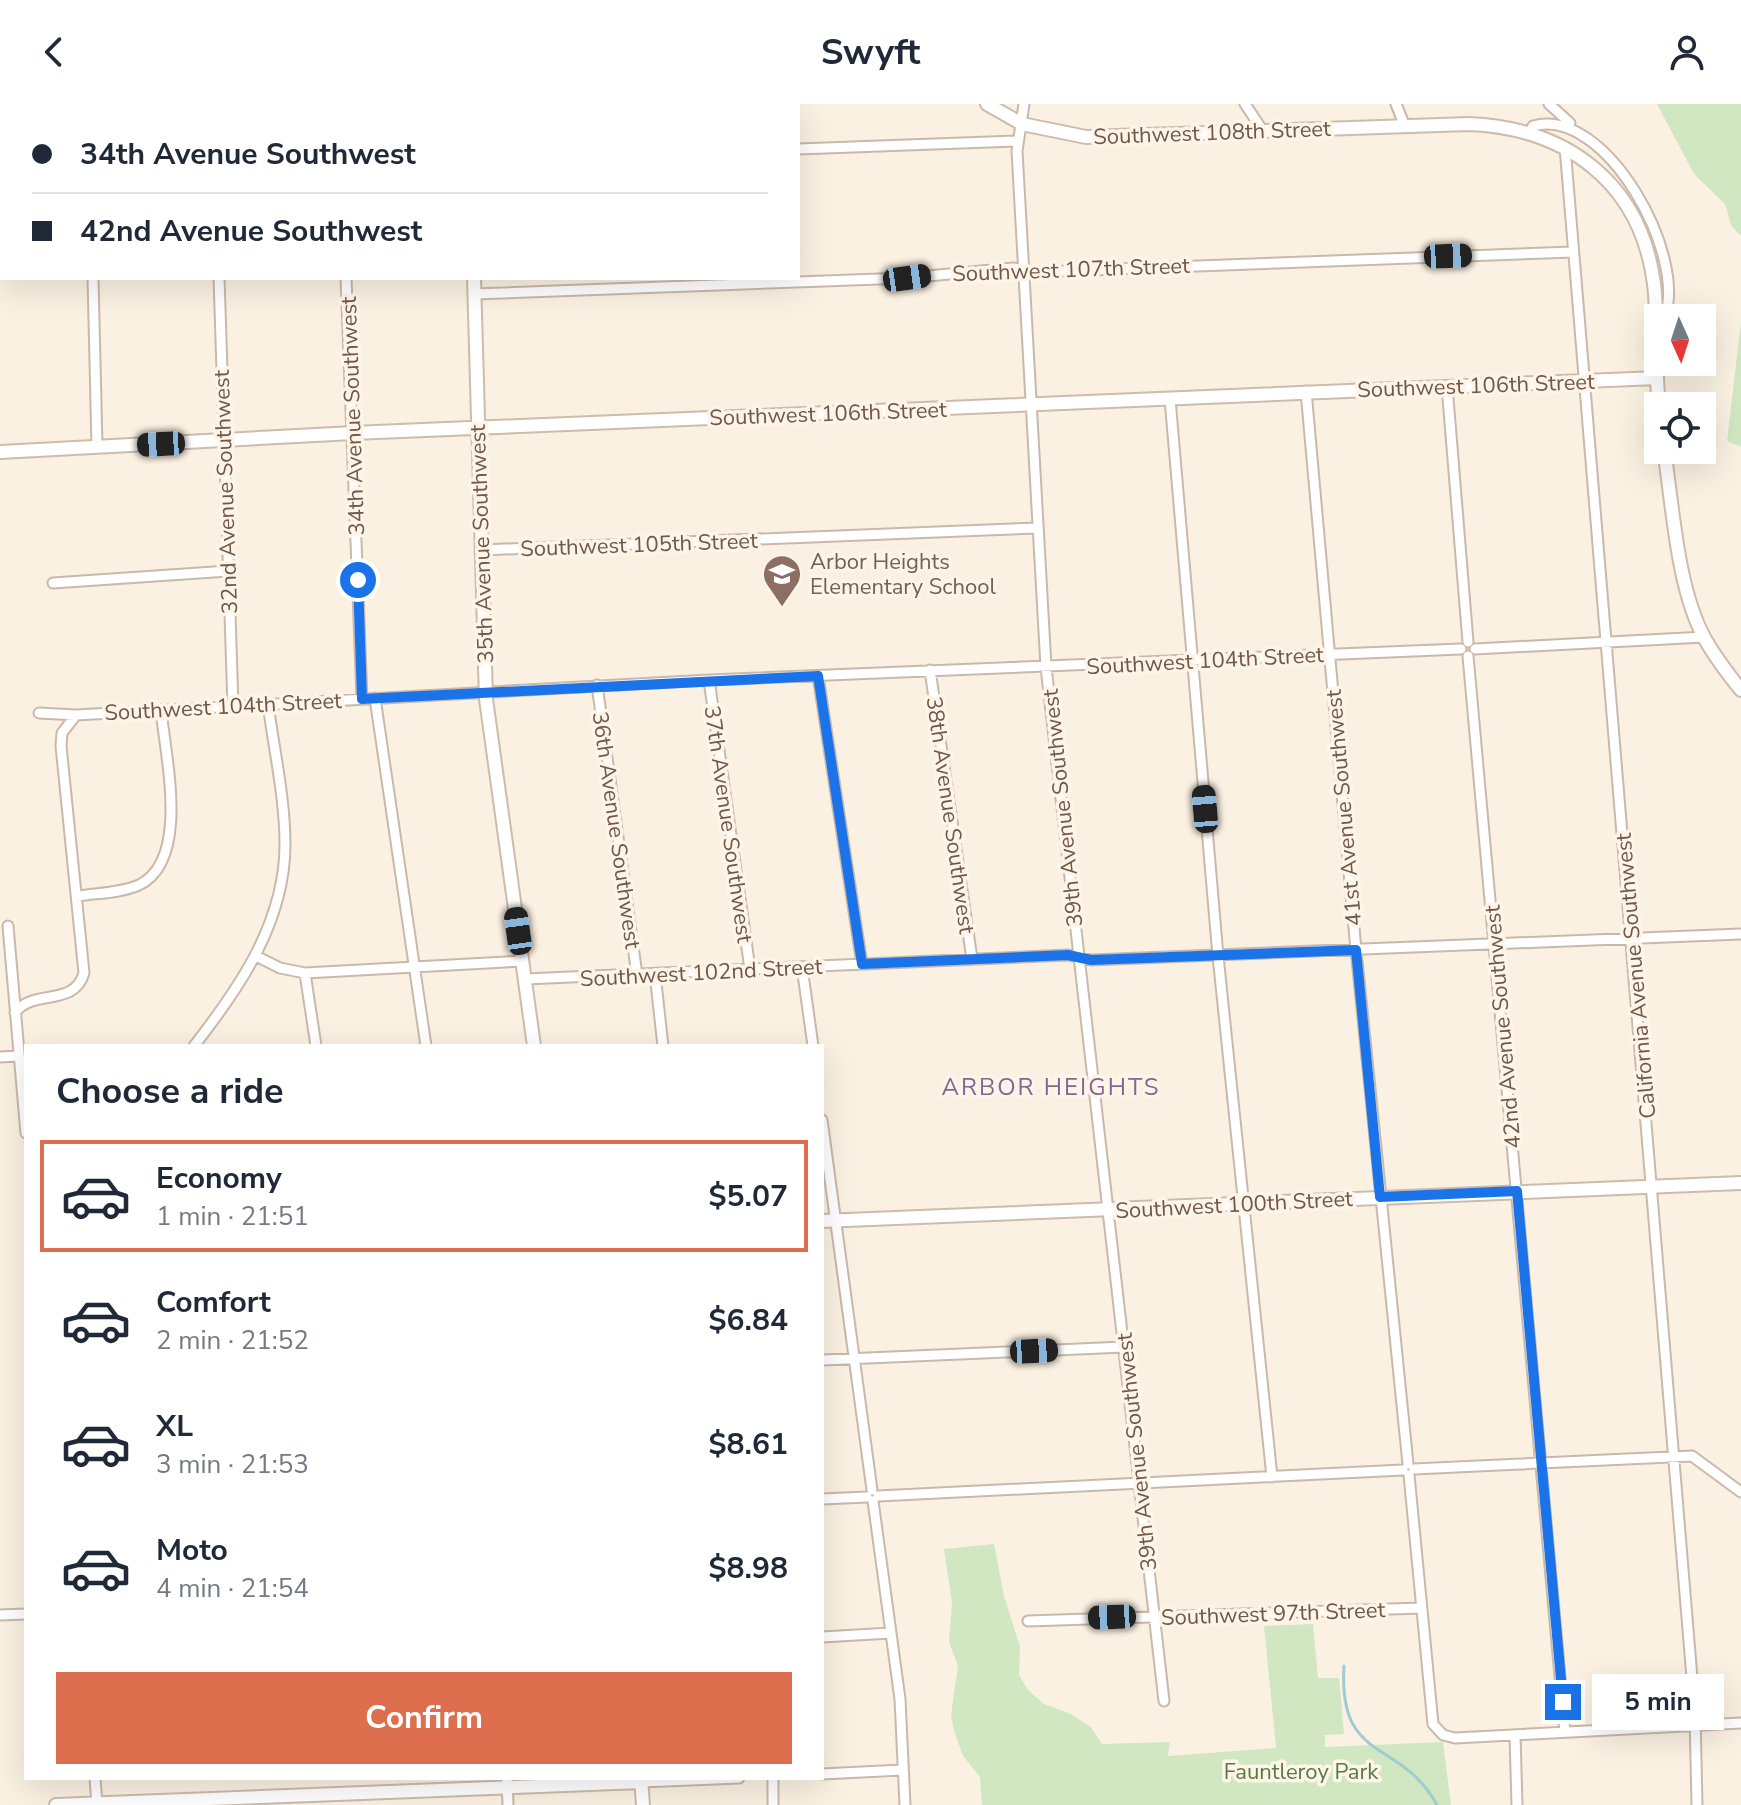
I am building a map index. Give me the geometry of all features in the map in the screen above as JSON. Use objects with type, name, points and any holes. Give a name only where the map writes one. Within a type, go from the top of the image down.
[{"type":"street","name":"Southwest 108th Street","points":[[987,104],[1022,124],[1086,137],[1404,124],[1498,125],[1529,133],[1565,147],[1611,183],[1637,223],[1651,266],[1656,304]]},
{"type":"street","name":"39th Avenue Southwest","points":[[1024,104],[1016,141],[1046,667],[1164,1701]]},
{"type":"street","points":[[1245,104],[1263,131]]},
{"type":"street","points":[[1396,104],[1404,124]]},
{"type":"street","points":[[1549,104],[1570,123]]},
{"type":"street","points":[[1529,133],[1533,126],[1543,124],[1577,133],[1590,139],[1624,176],[1656,228],[1669,288],[1665,304]]},
{"type":"street","points":[[800,149],[1016,141]]},
{"type":"street","name":"California Avenue Southwest","points":[[1565,147],[1675,1457],[1697,1805]]},
{"type":"street","name":"Southwest 107th Street","points":[[474,294],[907,278],[955,271],[1022,269],[1037,272],[1573,252]]},
{"type":"street","points":[[93,280],[97,447]]},
{"type":"street","name":"32nd Avenue Southwest","points":[[219,280],[233,706]]},
{"type":"street","name":"34th Avenue Southwest","points":[[346,280],[362,699]]},
{"type":"street","name":"35th Avenue Southwest","points":[[474,280],[486,692],[534,1044]]},
{"type":"street","name":"Southwest 108th Street","points":[[1657,378],[1658,392]]},
{"type":"street","name":"Southwest 106th Street","points":[[0,452],[477,427],[1657,378]]},
{"type":"street","name":"42nd Avenue Southwest","points":[[1447,386],[1565,1732]]},
{"type":"street","name":"41st Avenue Southwest","points":[[1306,391],[1356,950],[1433,1724],[1437,1730],[1455,1738],[1515,1735]]},
{"type":"street","points":[[1170,399],[1218,956],[1272,1477]]},
{"type":"street","points":[[1666,464],[1682,561],[1704,637],[1741,690]]},
{"type":"street","name":"Southwest 105th Street","points":[[481,550],[1037,528]]},
{"type":"street","points":[[53,583],[228,571]]},
{"type":"street","name":"Southwest 104th Street","points":[[39,713],[76,715],[597,685],[1704,637]]},
{"type":"street","name":"38th Avenue Southwest","points":[[930,670],[972,959]]},
{"type":"street","points":[[818,676],[862,964]]},
{"type":"street","name":"37th Avenue Southwest","points":[[709,680],[750,969]]},
{"type":"street","name":"36th Avenue Southwest","points":[[597,685],[637,975]]},
{"type":"street","points":[[375,698],[426,1044]]},
{"type":"street","points":[[196,1044],[222,1011],[256,956],[275,906],[285,843],[268,704]]},
{"type":"street","points":[[78,896],[140,884],[157,869],[171,833],[161,710]]},
{"type":"street","points":[[15,1013],[23,1003],[67,994],[81,983],[84,965],[61,746],[65,726],[76,715]]},
{"type":"street","points":[[8,926],[24,1114]]},
{"type":"street","name":"Southwest 102nd Street","points":[[525,979],[972,959],[1218,956],[1741,934]]},
{"type":"street","points":[[256,956],[280,968],[305,973],[522,961]]},
{"type":"street","points":[[802,967],[813,1044]]},
{"type":"street","points":[[305,973],[316,1044]]},
{"type":"street","name":"36th Avenue Southwest","points":[[655,974],[663,1044]]},
{"type":"street","points":[[0,1057],[18,1056]]},
{"type":"street","points":[[824,1149],[829,1221],[854,1359],[891,1633],[904,1741],[902,1770],[905,1805]]},
{"type":"street","name":"Southwest 100th Street","points":[[829,1221],[1741,1183]]},
{"type":"street","points":[[824,1360],[1124,1347]]},
{"type":"street","points":[[824,1499],[1692,1456],[1703,1461],[1741,1492]]},
{"type":"street","name":"Southwest 97th Street","points":[[1028,1621],[1421,1608]]},
{"type":"street","points":[[0,1615],[24,1614]]},
{"type":"street","points":[[824,1637],[891,1633]]},
{"type":"street","points":[[1517,1805],[1515,1735],[1741,1723]]},
{"type":"street","points":[[824,1774],[902,1770]]},
{"type":"street","points":[[95,1780],[97,1804]]},
{"type":"street","points":[[56,1805],[402,1797],[507,1783],[641,1780],[643,1805]]},
{"type":"street","points":[[773,1780],[773,1805]]},
{"type":"street","points":[[507,1783],[508,1805]]},
{"type":"green space","points":[[1657,104],[1741,104],[1741,236],[1731,225],[1725,204],[1694,174]]},
{"type":"green space","points":[[1741,322],[1741,447],[1727,441]]},
{"type":"green space","name":"Fauntleroy Park","points":[[994,1544],[1004,1596],[1020,1647],[1019,1675],[1028,1690],[1044,1704],[1071,1714],[1091,1727],[1102,1744],[1170,1742],[1168,1756],[1276,1748],[1264,1626],[1313,1624],[1318,1678],[1339,1678],[1344,1734],[1325,1735],[1325,1747],[1443,1742],[1451,1805],[982,1805],[980,1777],[963,1756],[951,1715],[958,1666],[949,1642],[952,1602],[944,1549]]},
{"type":"waterway","points":[[1344,1666],[1345,1698],[1351,1720],[1361,1736],[1406,1769],[1437,1805]]},
{"type":"place","name":"Arbor Heights Elementary School","points":[[782,608]]},
{"type":"district","name":"ARBOR HEIGHTS","points":[[1051,1087]]},
{"type":"route","points":[[358,580],[362,699],[818,676],[862,964],[1068,955],[1091,960],[1356,950],[1380,1197],[1517,1191],[1563,1702]]}]
